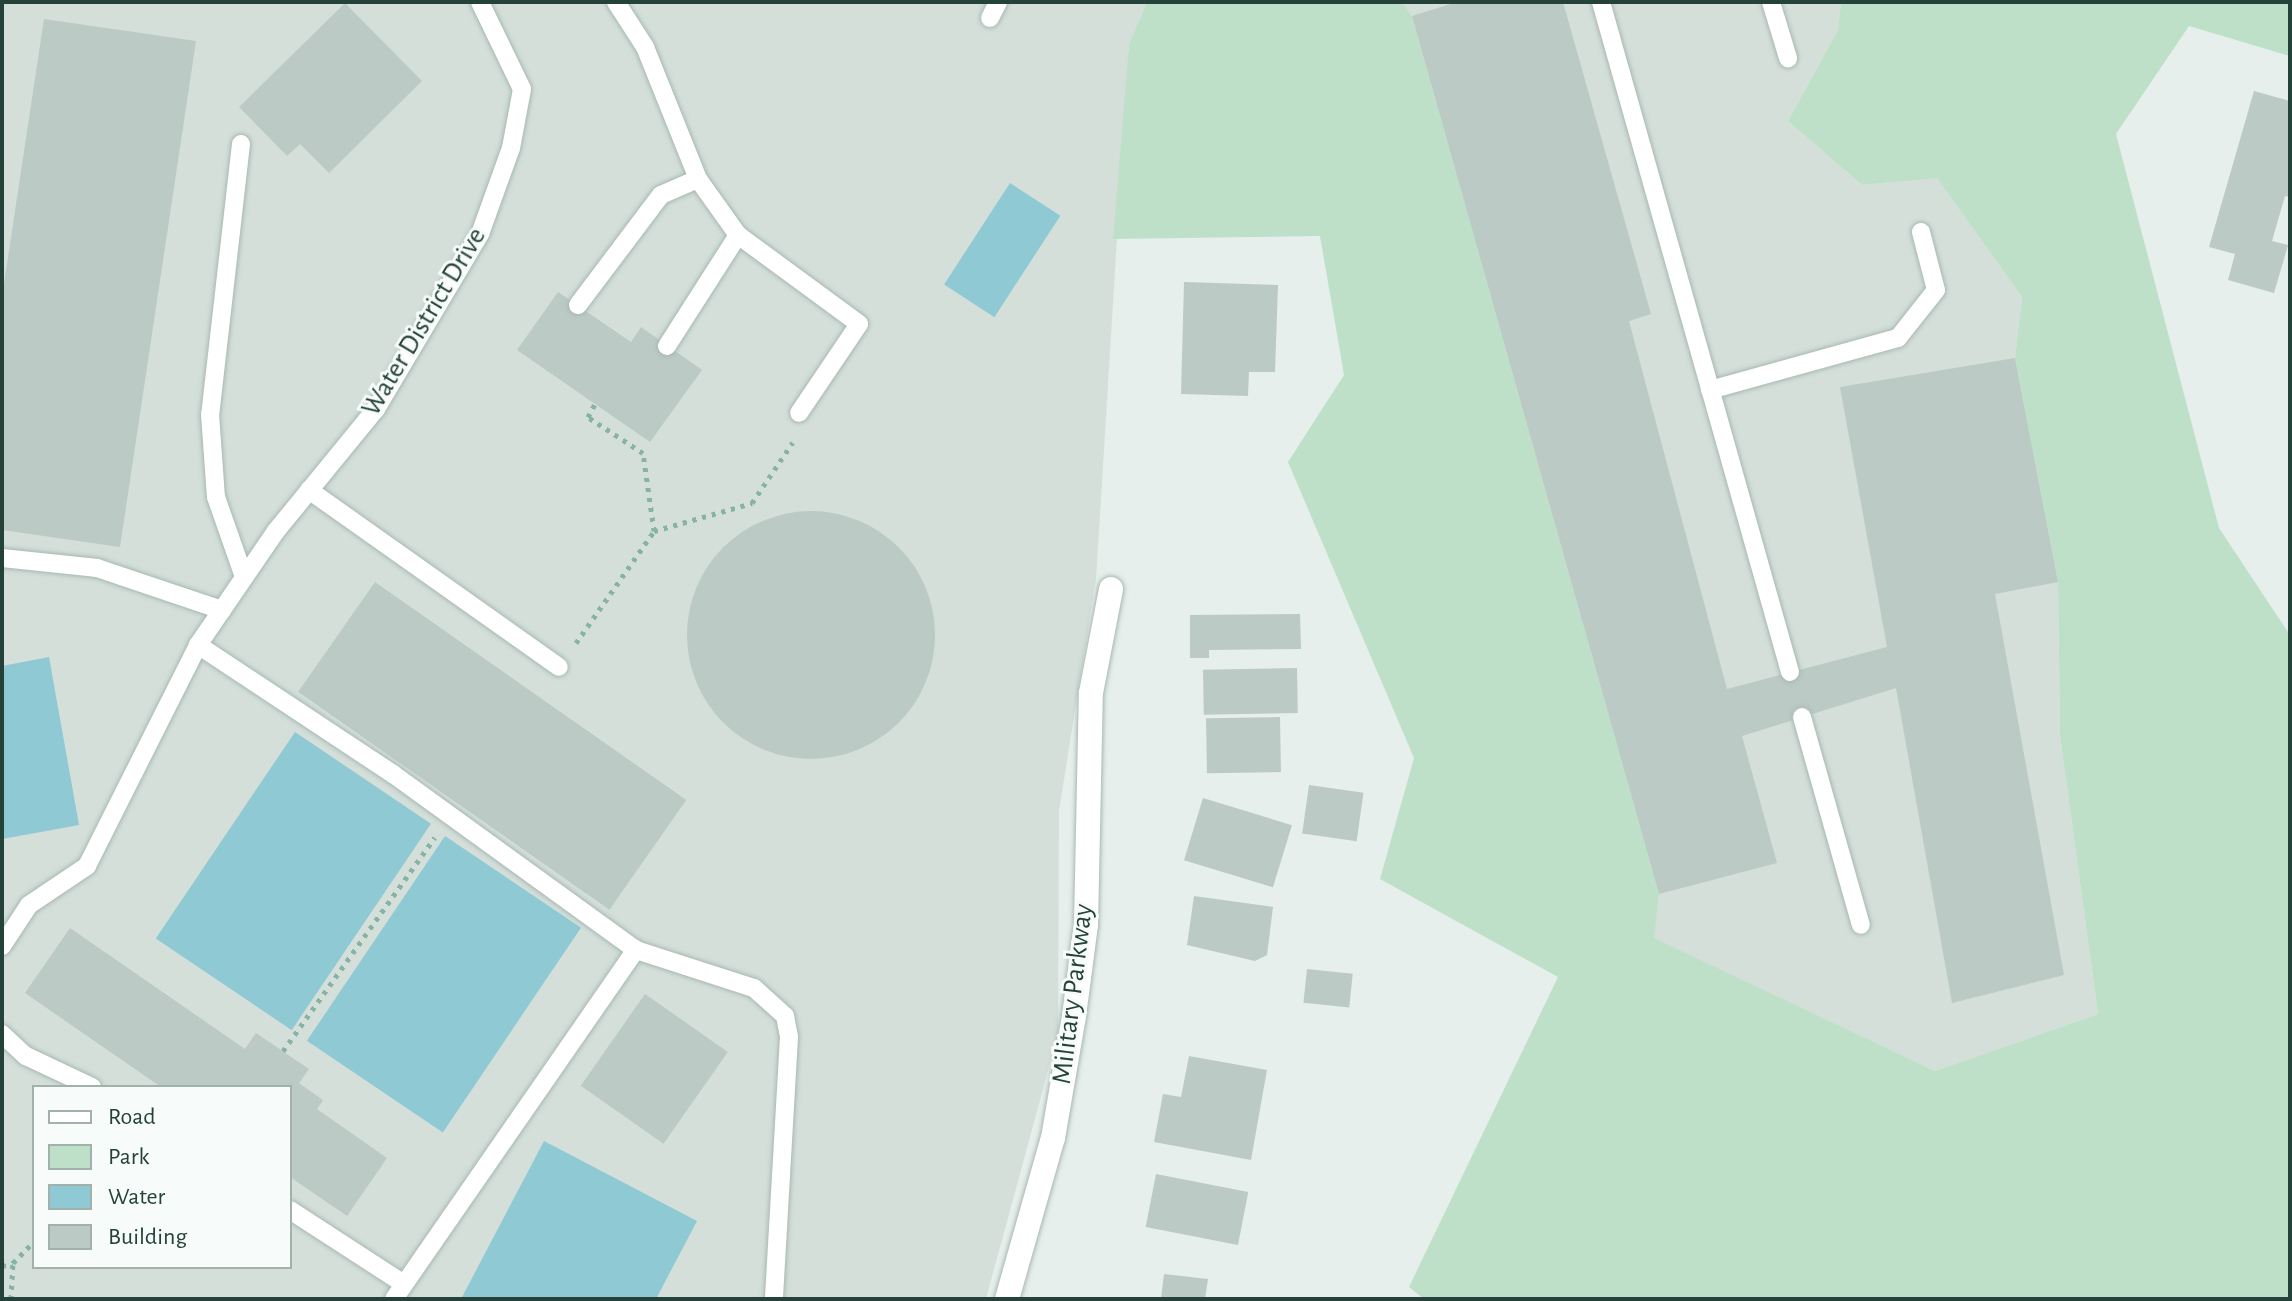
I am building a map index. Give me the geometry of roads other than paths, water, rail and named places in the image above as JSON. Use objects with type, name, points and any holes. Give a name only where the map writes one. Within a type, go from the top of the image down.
[{"type":"street","name":"Military Parkway","points":[[1007,1299],[1053,1138],[1074,1016],[1086,925],[1091,693],[1111,589]]},
{"type":"lane","name":"Water District Drive","points":[[2,946],[29,905],[87,866],[198,645],[276,531],[376,409],[480,234],[491,205],[522,89],[480,2]]},
{"type":"lane","points":[[616,2],[645,47],[698,179],[738,235],[859,324],[799,413]]},
{"type":"lane","points":[[1601,2],[1790,672]]},
{"type":"lane","points":[[1771,2],[1788,58]]},
{"type":"lane","points":[[241,144],[210,414],[216,497],[244,577]]},
{"type":"lane","points":[[578,305],[661,195],[698,179]]},
{"type":"lane","points":[[1710,390],[1898,338],[1936,290],[1921,232]]},
{"type":"lane","points":[[667,346],[738,235]]},
{"type":"lane","points":[[309,490],[559,667]]},
{"type":"lane","points":[[2,558],[97,568],[222,610]]},
{"type":"lane","points":[[198,645],[450,817],[636,950],[754,988],[785,1016],[789,1037],[774,1299]]},
{"type":"lane","points":[[1802,717],[1861,925]]},
{"type":"lane","points":[[292,1211],[398,1290],[636,950]]},
{"type":"lane","points":[[2,1034],[26,1056],[88,1085]]},
{"type":"water","points":[[1010,183],[1060,216],[994,317],[944,284]]},
{"type":"water","points":[[49,657],[79,825],[2,839],[2,666]]},
{"type":"water","points":[[295,732],[431,824],[292,1030],[156,938]]},
{"type":"water","points":[[445,836],[581,928],[443,1132],[307,1041]]},
{"type":"water","points":[[544,1141],[697,1221],[656,1299],[461,1299]]}]
